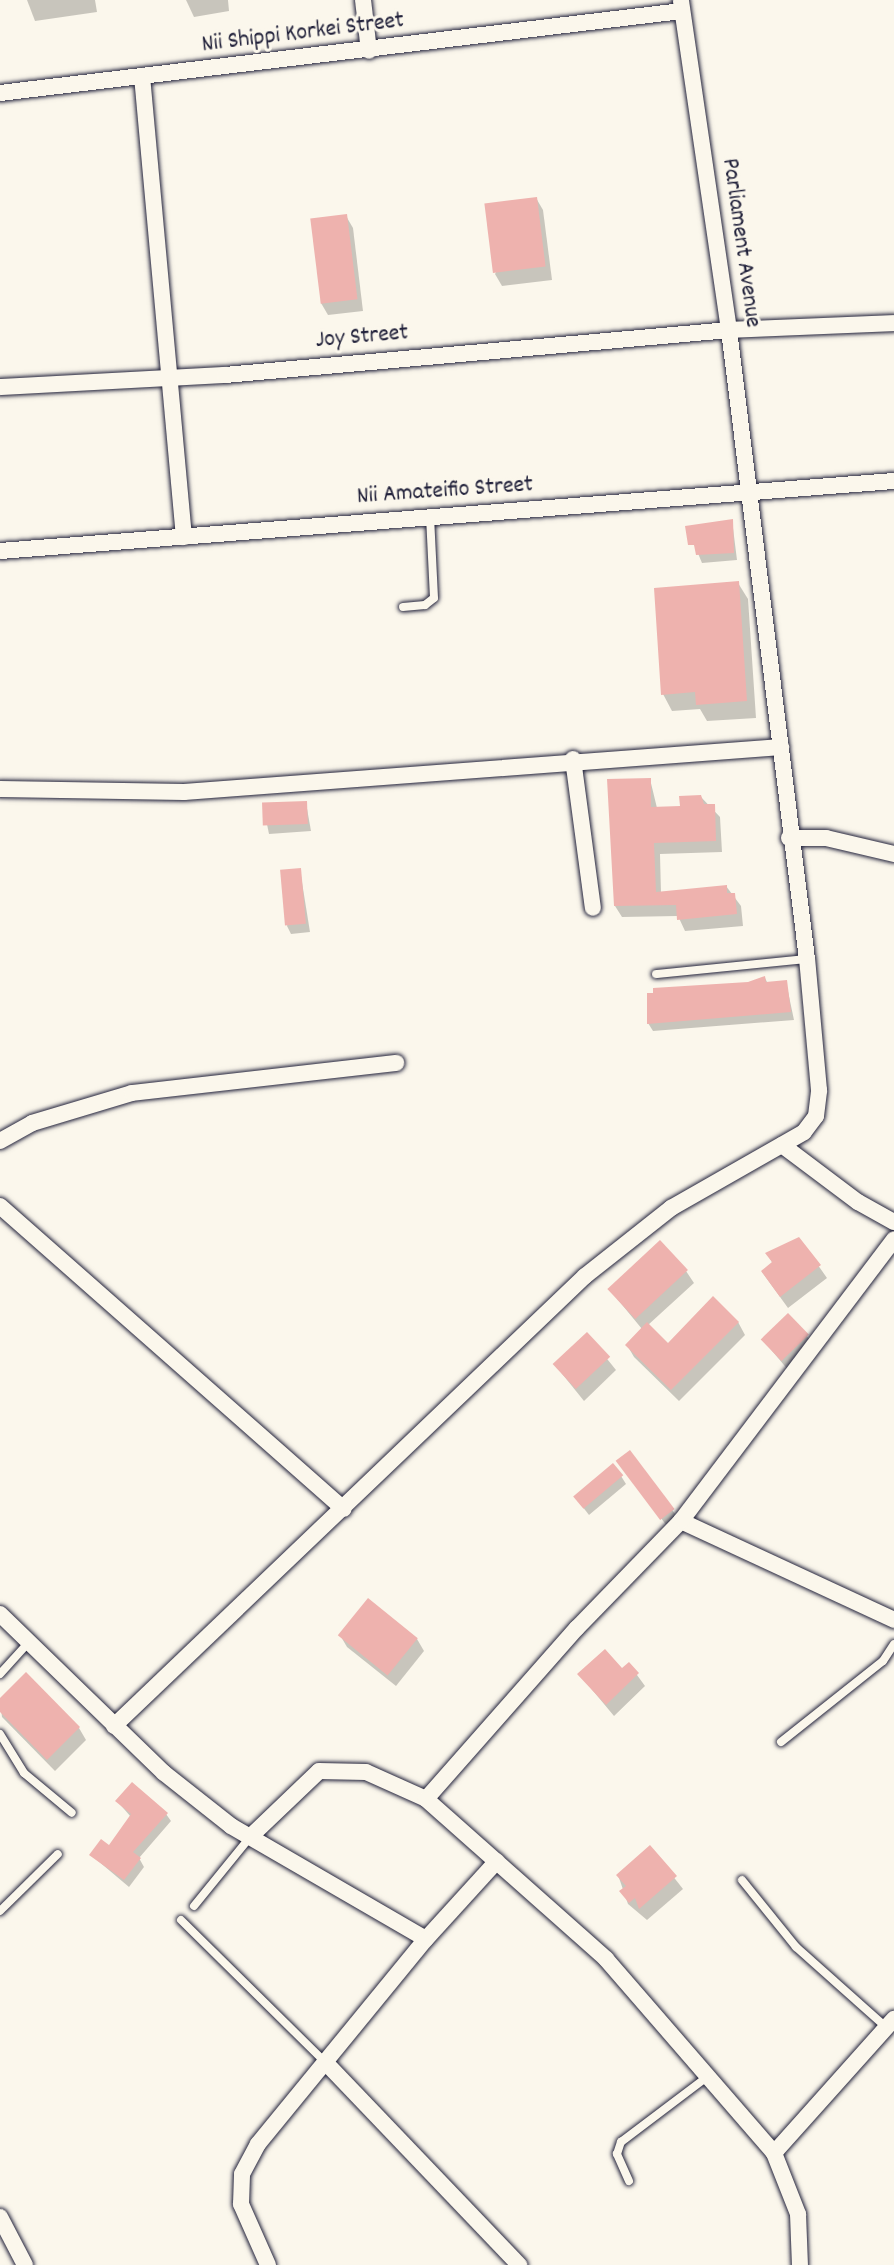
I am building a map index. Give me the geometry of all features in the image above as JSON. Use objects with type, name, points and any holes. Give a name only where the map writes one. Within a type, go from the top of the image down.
[{"type":"street","points":[[363,0],[369,51]]},
{"type":"street","name":"Nii Shippi Korkei Street","points":[[0,93],[369,51],[681,6]]},
{"type":"street","name":"Parliament Avenue","points":[[114,1726],[344,1509],[585,1276],[671,1209],[804,1132],[816,1116],[819,1090],[807,959],[789,838],[781,747],[746,493],[729,330],[681,6]]},
{"type":"street","points":[[142,76],[184,537]]},
{"type":"street","name":"Joy Street","points":[[0,387],[169,378],[729,330],[894,323]]},
{"type":"street","name":"Nii Amateifio Street","points":[[0,551],[746,493],[848,489],[894,481]]},
{"type":"street","points":[[0,789],[184,792],[462,773],[573,759],[781,747]]},
{"type":"street","points":[[573,759],[593,908]]},
{"type":"street","points":[[789,838],[857,843],[894,854]]},
{"type":"street","points":[[0,1141],[32,1123],[132,1093],[396,1063]]},
{"type":"street","points":[[782,1144],[858,1202],[894,1222]]},
{"type":"street","points":[[0,1206],[344,1509]]},
{"type":"street","points":[[426,1799],[593,1611],[681,1521],[894,1239]]},
{"type":"street","points":[[681,1521],[894,1620]]},
{"type":"street","points":[[0,1614],[164,1773],[250,1837],[426,1940]]},
{"type":"street","points":[[250,1837],[319,1771],[366,1772],[426,1799],[606,1959],[774,2153],[798,2214],[800,2265]]},
{"type":"street","points":[[268,2265],[240,2204],[242,2174],[258,2144],[328,2065],[426,1940],[497,1861]]},
{"type":"street","points":[[774,2153],[890,2024]]},
{"type":"street","points":[[328,2065],[519,2265]]},
{"type":"street","points":[[0,2217],[25,2265]]},
{"type":"lane","points":[[403,607],[425,605],[434,598],[430,517]]},
{"type":"lane","points":[[656,974],[807,959]]},
{"type":"lane","points":[[0,1674],[29,1642]]},
{"type":"lane","points":[[781,1742],[883,1661],[894,1644]]},
{"type":"lane","points":[[0,1734],[24,1773],[72,1813]]},
{"type":"lane","points":[[194,1906],[250,1837]]},
{"type":"lane","points":[[0,1911],[58,1854]]},
{"type":"lane","points":[[742,1880],[796,1947],[890,2024]]},
{"type":"lane","points":[[181,1920],[328,2065]]},
{"type":"lane","points":[[629,2181],[617,2154],[621,2142],[707,2077]]},
{"type":"building","points":[[537,197],[546,266],[493,273],[484,203]]},
{"type":"building","points":[[347,214],[357,299],[321,304],[310,219]]},
{"type":"building","points":[[733,519],[734,553],[696,555],[694,545],[688,545],[685,526]]},
{"type":"building","points":[[739,581],[747,701],[696,705],[695,692],[661,695],[654,588]]},
{"type":"building","points":[[651,778],[651,807],[680,806],[679,796],[701,795],[704,804],[715,804],[716,841],[654,843],[656,892],[727,885],[727,893],[735,893],[737,914],[677,920],[676,905],[614,906],[607,779]]},
{"type":"building","points":[[307,801],[308,824],[263,826],[262,803]]},
{"type":"building","points":[[301,868],[306,924],[285,926],[280,870]]},
{"type":"building","points":[[765,976],[766,982],[787,980],[791,1012],[647,1024],[647,993],[653,993],[653,988],[748,982]]},
{"type":"building","points":[[799,1237],[821,1265],[780,1297],[761,1271],[772,1262],[765,1253]]},
{"type":"building","points":[[660,1240],[688,1270],[635,1319],[607,1289]]},
{"type":"building","points":[[713,1296],[739,1322],[671,1390],[625,1345],[647,1322],[668,1343]]},
{"type":"building","points":[[788,1313],[809,1335],[782,1361],[761,1339]]},
{"type":"building","points":[[587,1332],[610,1357],[576,1389],[553,1364]]},
{"type":"building","points":[[630,1450],[675,1509],[660,1520],[616,1461]]},
{"type":"building","points":[[613,1463],[623,1475],[583,1509],[573,1496]]},
{"type":"building","points":[[368,1598],[418,1638],[388,1676],[338,1635]]},
{"type":"building","points":[[605,1649],[622,1668],[629,1662],[639,1673],[606,1705],[577,1674]]},
{"type":"building","points":[[26,1672],[80,1727],[47,1760],[0,1712],[0,1698]]},
{"type":"building","points":[[132,1782],[168,1813],[133,1852],[141,1858],[124,1880],[89,1855],[101,1839],[109,1845],[131,1814],[115,1801]]},
{"type":"building","points":[[650,1845],[677,1876],[639,1909],[635,1898],[629,1903],[619,1891],[626,1886],[616,1875]]}]
